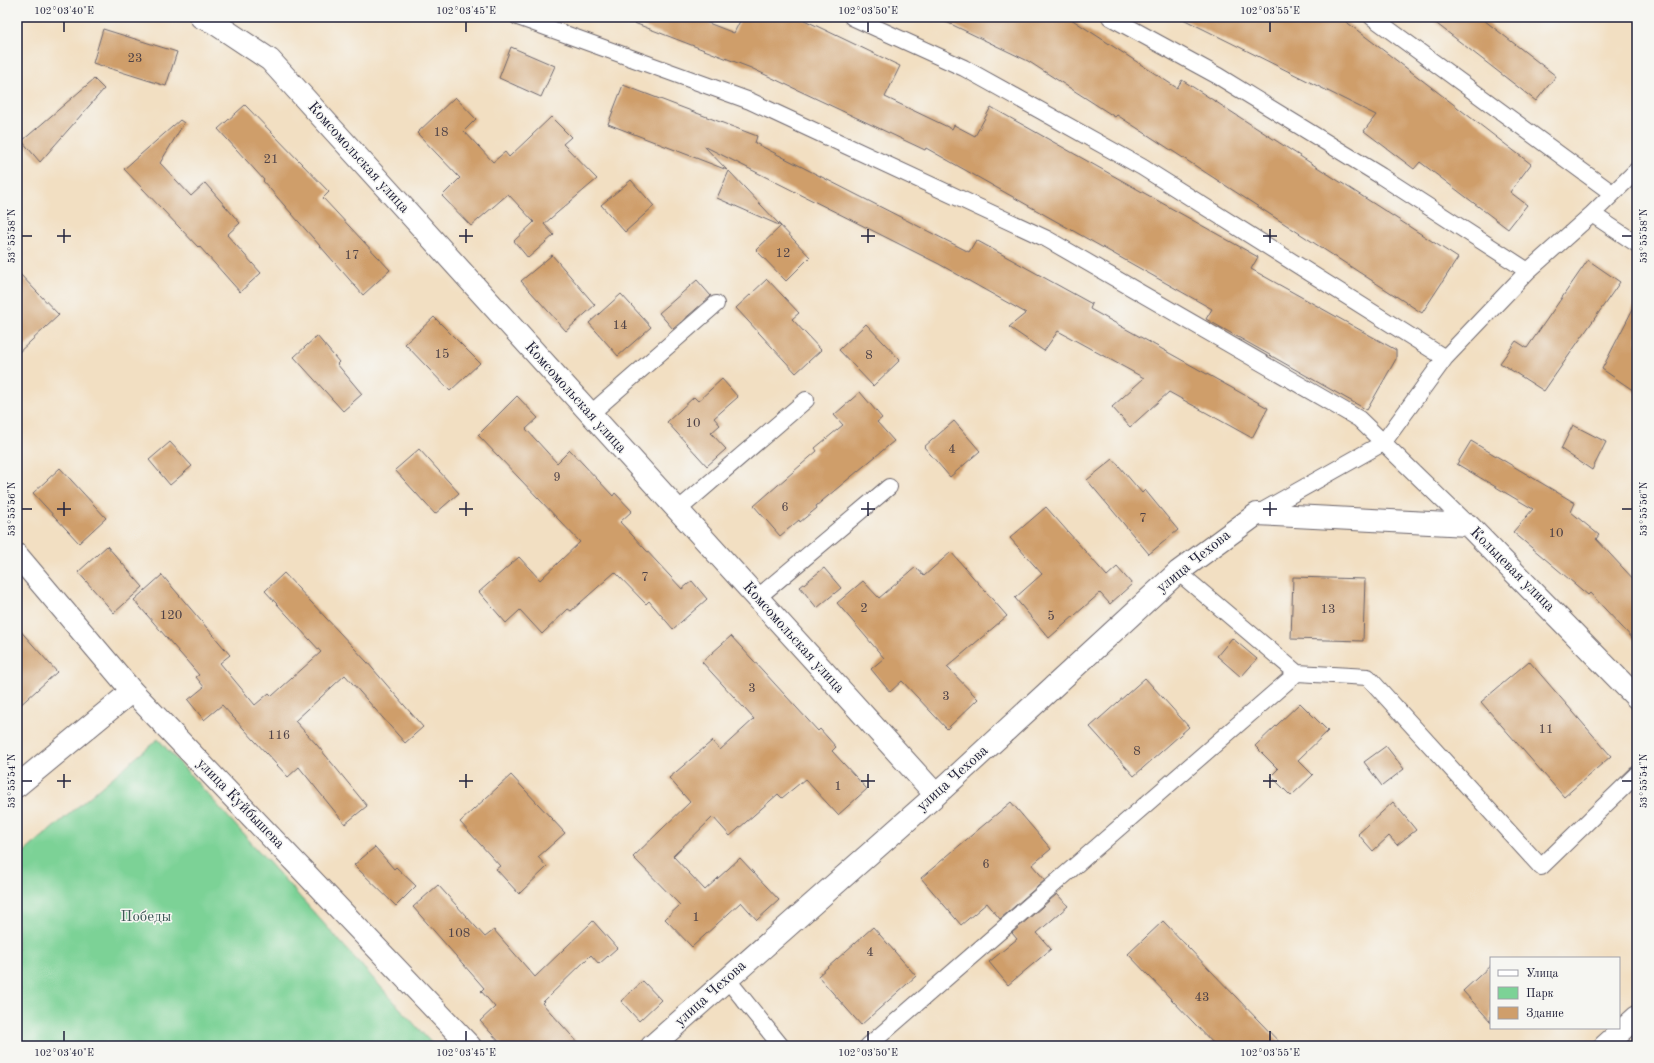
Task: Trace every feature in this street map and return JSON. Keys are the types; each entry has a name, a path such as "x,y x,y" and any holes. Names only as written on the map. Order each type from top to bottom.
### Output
{"street":[{"name":"Комсомольская улица","path":"201,17 213,22 270,60 590,415 936,795"},
{"name":"Кольцевая улица","path":"1257,514 1468,525 1637,698"},
{"name":"улица Чехова","path":"652,1046 936,795 1178,572 1257,514"},
{"name":"улица Куйбышева","path":"17,556 132,691 470,1046"},
{"path":"17,786 132,691"},
{"path":"1605,1046 1637,1017"}],"lane":[{"path":"518,17 750,101 1047,239 1359,419 1468,525"},
{"path":"852,17 964,68 1142,168 1445,358"},
{"path":"1110,17 1218,76 1381,176 1528,271"},
{"path":"1372,17 1612,194"},
{"path":"1257,514 1383,443 1445,358 1528,271 1592,214 1637,170"},
{"path":"1592,214 1637,244"},
{"path":"590,415 716,304"},
{"path":"678,510 806,400"},
{"path":"757,598 890,487"},
{"path":"1178,572 1297,673 1368,677 1541,867 1637,774"},
{"path":"868,1046 1297,673"},
{"path":"728,979 781,1046"}],"green space":[{"name":"Победы","path":"158,739 434,1046 17,1046 17,858"}],"building":[{"path":"625,17 693,17 734,33 742,17 798,17 900,66 885,97 952,129 954,125 975,136 991,107 1258,257 1251,269 1396,350 1396,359 1367,410 1206,319 1212,309 926,148 925,150 751,68 624,19"},
{"path":"936,17 1068,17 1177,88 1182,80 1458,258 1422,313 1117,115 1115,117 1028,61"},
{"path":"1179,17 1340,17 1531,164 1510,192 1527,205 1508,229 1420,162 1414,169 1364,131 1376,115"},
{"path":"1428,17 1480,17 1556,76 1536,101"},
{"path":"103,29 177,52 166,86 93,63"},
{"path":"511,47 555,66 541,97 499,78"},
{"path":"94,79 104,89 40,162 22,141"},
{"path":"623,85 757,136 755,143 969,252 976,240 1092,304 1090,309 1268,408 1252,438 1169,392 1130,427 1112,407 1144,378 1058,331 1044,351 1009,327 1026,313 939,264 704,146 727,170 608,124"},
{"path":"455,97 476,119 464,131 493,162 505,152 509,157 551,117 571,137 563,144 597,179 544,224 554,235 528,258 514,241 534,222 508,194 471,226 442,196 460,178 417,133"},
{"path":"245,105 329,192 323,198 390,270 363,295 218,129"},
{"path":"180,120 184,123 160,163 191,196 205,183 240,223 227,235 261,273 240,292 199,246 198,247 124,169"},
{"path":"729,171 781,226 717,198"},
{"path":"631,180 654,206 625,232 601,205"},
{"path":"781,226 810,257 786,281 756,250"},
{"path":"552,255 595,305 566,331 521,281"},
{"path":"1588,260 1620,282 1544,391 1500,363 1516,341 1527,348"},
{"path":"17,271 59,315 17,354"},
{"path":"767,279 799,313 792,319 821,350 796,373 736,308"},
{"path":"697,280 711,296 673,329 659,313"},
{"path":"621,294 651,327 618,356 589,323"},
{"path":"1637,301 1637,393 1602,369"},
{"path":"434,317 480,363 450,391 405,344"},
{"path":"866,324 900,360 873,386 839,350"},
{"path":"317,336 339,362 337,364 362,394 343,411 294,357"},
{"path":"722,379 738,397 714,418 720,425 711,433 726,449 707,466 667,422 694,397 698,401"},
{"path":"860,392 882,418 877,422 894,441 816,506 817,508 800,522 799,520 780,536 754,506 817,451 815,448 843,425 834,415"},
{"path":"517,396 538,418 526,429 557,463 570,450 613,496 615,493 632,511 620,522 682,589 692,581 707,599 673,629 649,601 646,604 615,572 571,611 568,609 542,634 520,610 506,623 479,592 519,557 540,580 580,542 478,435"},
{"path":"954,421 980,451 950,477 924,447"},
{"path":"1573,425 1606,442 1592,470 1561,449"},
{"path":"1471,441 1575,503 1571,512 1599,535 1596,539 1637,583 1637,643 1590,593 1588,595 1513,532 1533,509 1457,464"},
{"path":"170,442 192,466 170,485 149,460"},
{"path":"419,449 459,493 435,514 395,470"},
{"path":"1113,459 1142,493 1145,490 1178,530 1149,554 1087,480"},
{"path":"60,468 106,518 79,543 33,493"},
{"path":"1046,507 1107,576 1117,567 1132,584 1110,604 1100,593 1049,638 1015,598 1042,574 1010,538"},
{"path":"107,546 143,587 114,613 78,572"},
{"path":"951,552 1007,616 947,667 978,699 947,729 902,681 890,692 871,669 884,658 837,603 863,581 879,598 916,567 924,576"},
{"path":"824,568 841,588 817,608 800,587"},
{"path":"284,573 367,662 423,727 405,743 345,675 295,721 317,745 367,806 345,824 299,767 288,777 222,705 204,720 188,700 204,687 196,677 199,675 134,600 162,575 230,655 220,663 255,705 269,693 272,696 321,652 265,591"},
{"path":"1293,577 1365,579 1363,641 1291,639"},
{"path":"17,627 57,672 17,708"},
{"path":"731,636 818,731 820,729 836,747 832,751 867,789 838,815 805,779 782,798 778,794 730,836 713,817 673,856 705,890 740,858 779,900 757,920 741,902 692,947 665,919 680,905 633,857 690,802 669,778 712,741 720,750 754,719 702,662"},
{"path":"1232,638 1257,659 1241,677 1217,656"},
{"path":"1529,661 1611,756 1564,797 1481,702"},
{"path":"1145,678 1189,727 1134,776 1090,727"},
{"path":"1300,703 1328,731 1298,760 1313,775 1291,796 1271,776 1278,769 1255,746"},
{"path":"1386,746 1404,769 1382,786 1364,762"},
{"path":"511,775 565,833 538,857 547,867 519,894 496,869 500,866 460,822"},
{"path":"1011,802 1051,849 1032,865 1045,880 1000,919 987,903 961,925 921,878"},
{"path":"1393,802 1416,830 1397,845 1389,836 1373,851 1358,834"},
{"path":"375,847 394,869 396,867 416,886 396,906 354,865"},
{"path":"438,885 485,937 494,930 535,977 593,921 617,948 599,964 591,955 542,1003 581,1046 503,1046 480,1021 495,1007 481,991 484,988 413,907"},
{"path":"1057,894 1068,906 1037,933 1051,949 1008,985 989,962 1017,939 1012,933"},
{"path":"1163,921 1283,1046 1216,1046 1128,954"},
{"path":"873,927 916,976 861,1025 818,976"},
{"path":"1490,966 1490,1021 1463,991"},
{"path":"643,981 661,1000 639,1021 621,1001"}]}
